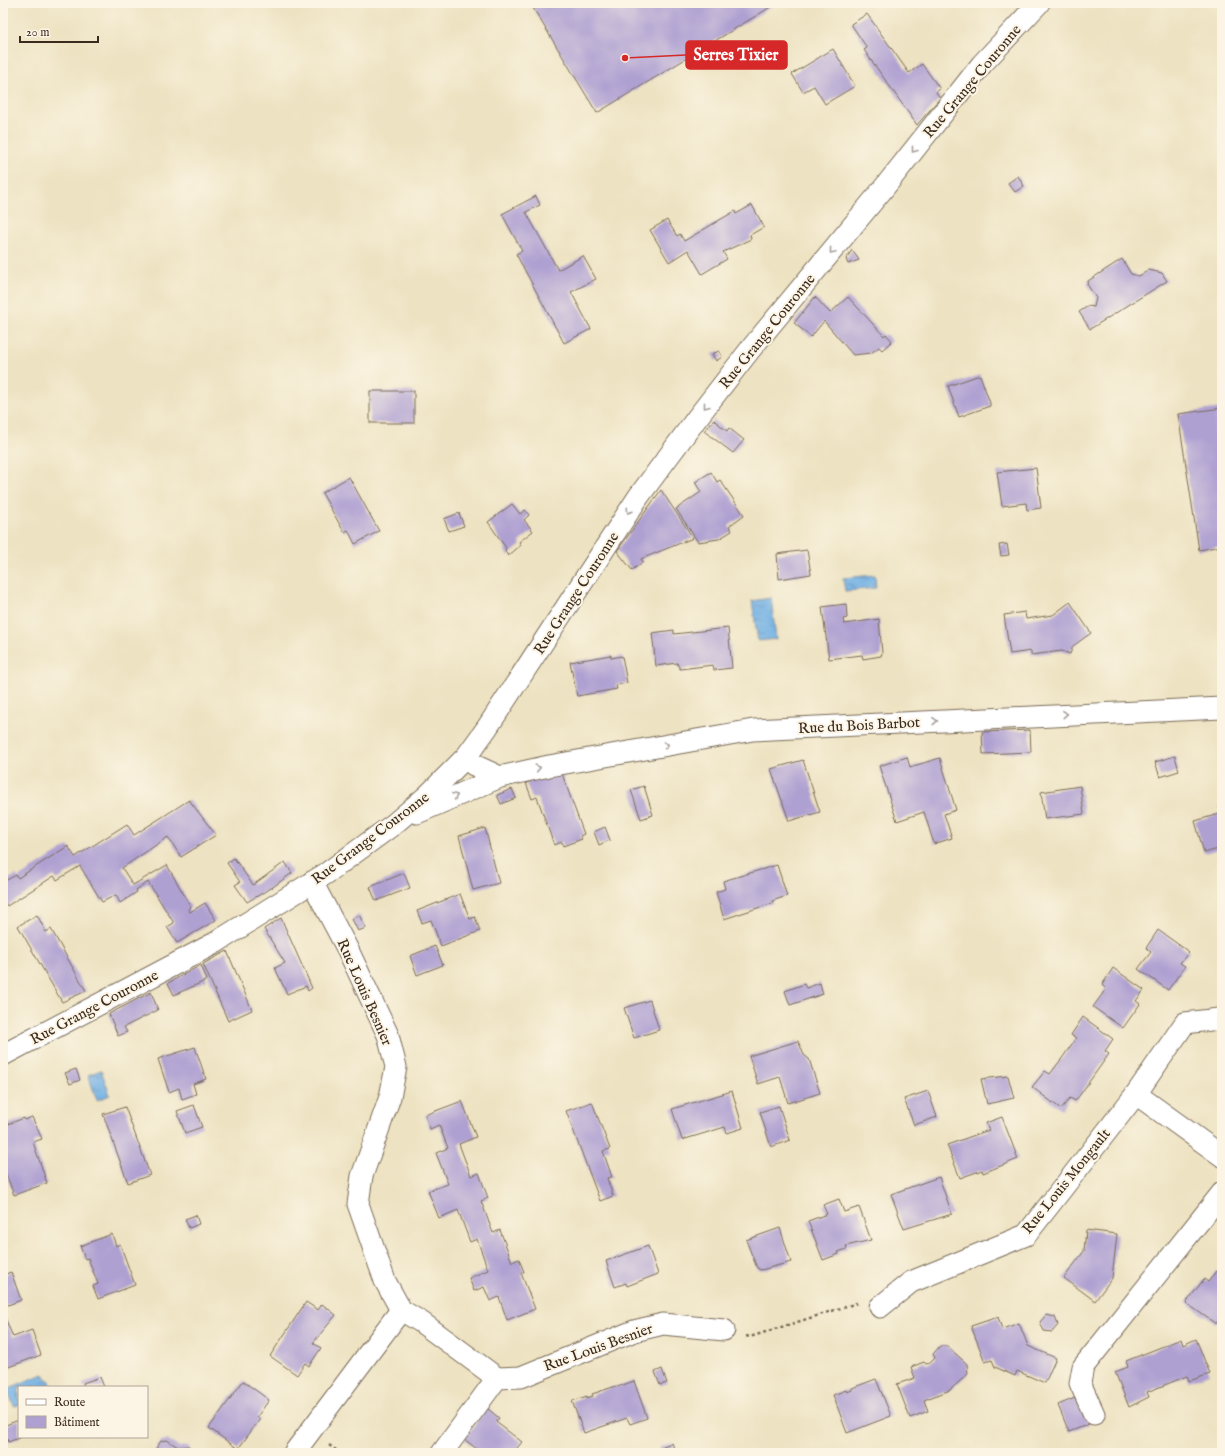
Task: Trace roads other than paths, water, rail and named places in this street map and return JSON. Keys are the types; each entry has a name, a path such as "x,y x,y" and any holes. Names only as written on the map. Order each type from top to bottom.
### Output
{"street":[{"name":"Rue Grange Couronne","path":"3,1055 215,942 312,882 394,824 428,795 466,757 488,728 639,496 697,418 749,352 883,189 982,64 1039,3"},
{"name":"Rue du Bois Barbot","path":"394,824 500,777 549,766 753,730 1222,708"},
{"path":"466,757 474,765 500,777"},
{"name":"Rue Louis Besnier","path":"312,882 348,950 388,1035 396,1067 390,1096 362,1176 358,1204 385,1281 401,1310"},
{"name":"Rue Louis Mongault","path":"880,1307 911,1282 1026,1235 1136,1094 1186,1023 1219,1019 1222,1021"},
{"path":"1136,1094 1222,1156"},
{"path":"1094,1414 1080,1383 1083,1367 1222,1193"},
{"path":"294,1453 401,1310 421,1322 497,1378 442,1453"},
{"name":"Rue Louis Besnier","path":"497,1378 521,1377 634,1331 663,1324 724,1330"}],"water":[{"path":"875,575 876,588 845,591 843,578"},
{"path":"771,598 776,639 758,641 752,601"},
{"path":"101,1070 110,1095 97,1100 88,1075"},
{"path":"43,1374 46,1379 50,1380 51,1386 18,1386 18,1405 14,1406 7,1389"}],"place":[{"name":"Serres Tixier","path":"625,58"}]}
